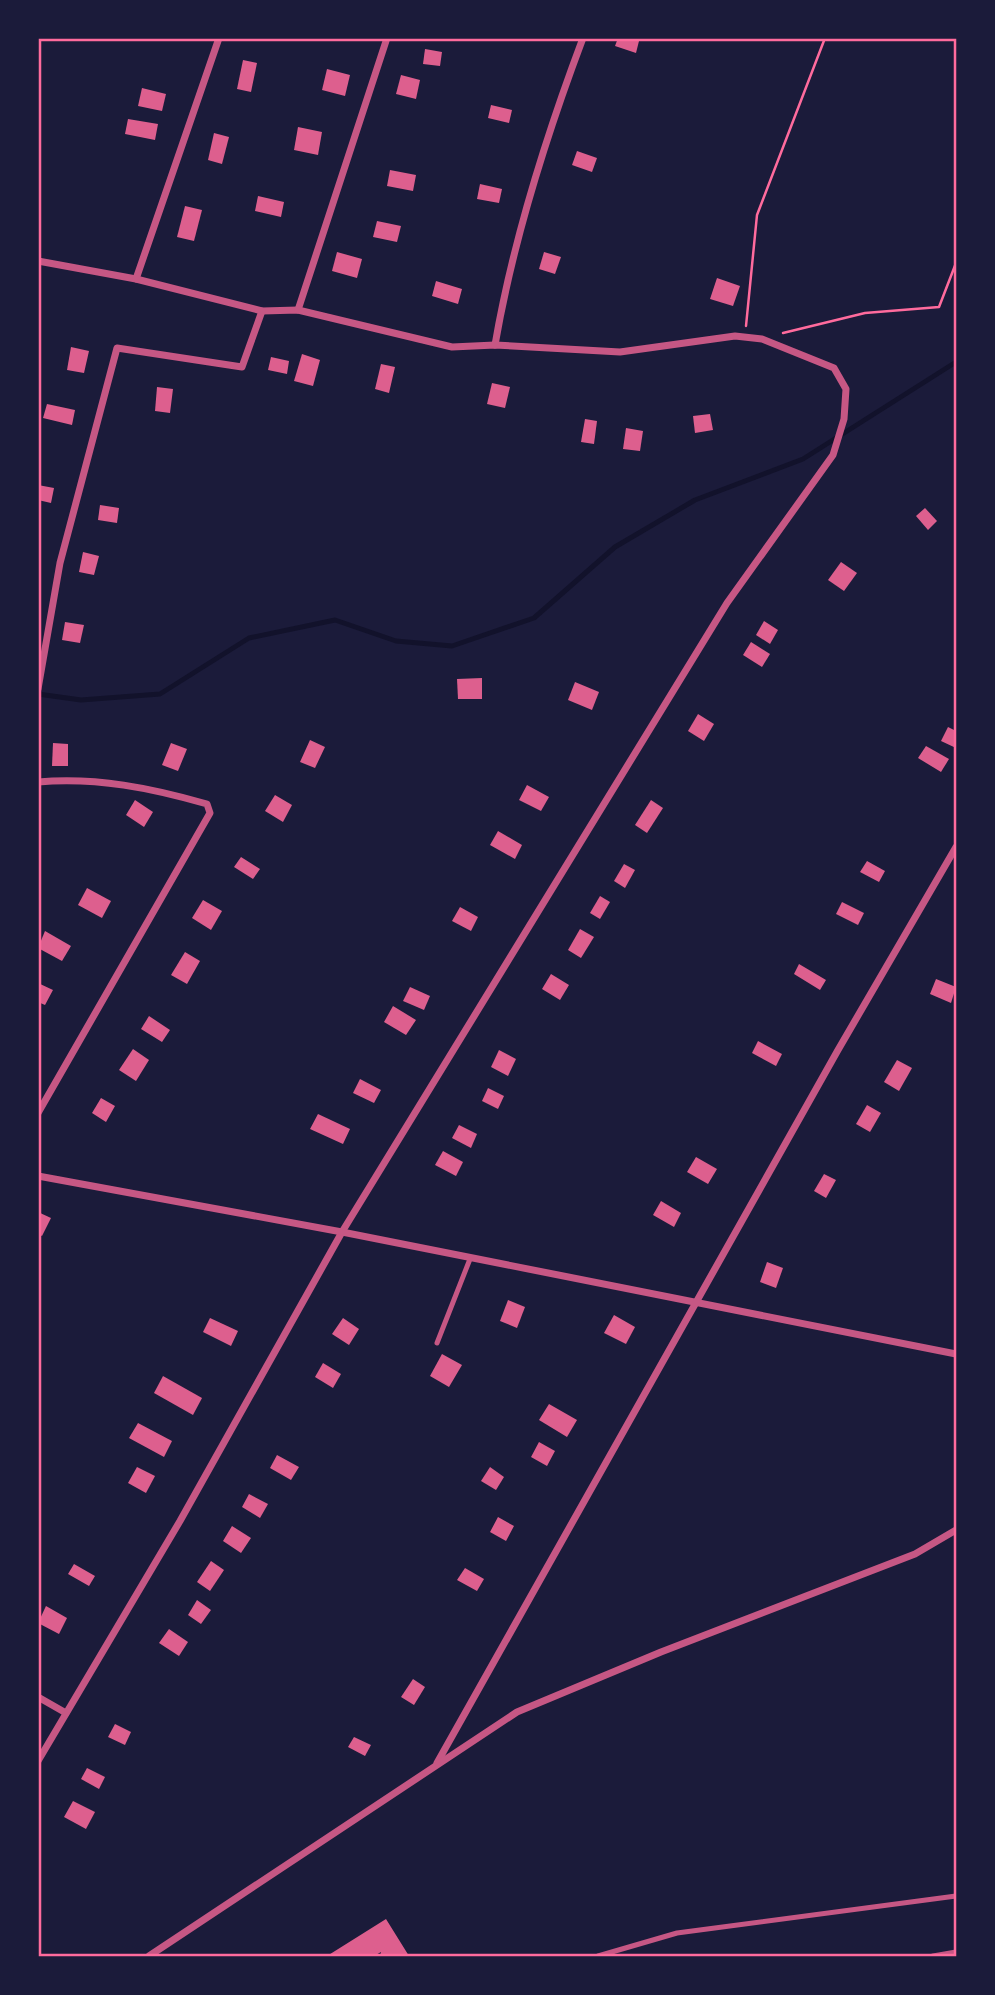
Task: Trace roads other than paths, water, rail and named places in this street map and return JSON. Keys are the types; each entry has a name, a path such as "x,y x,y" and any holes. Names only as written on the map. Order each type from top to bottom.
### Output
{"street":[{"path":"136,279 219,38"},
{"path":"298,310 387,38"},
{"path":"495,345 505,285 547,134 583,38"},
{"path":"38,261 136,279 262,311 298,310 452,347 495,345 621,352 745,337 762,339 834,368 846,389 844,419 833,455 727,603 342,1232 180,1521 38,1761"},
{"path":"38,689 60,563 117,348 242,367 262,311"},
{"path":"38,782 109,782 160,791 207,804 210,813 38,1113"},
{"path":"437,1763 694,1304 957,847"},
{"path":"38,1176 342,1232 694,1304 957,1354"},
{"path":"149,1956 361,1819 437,1763 517,1712 660,1652 915,1554 957,1530"},
{"path":"38,1697 66,1713"}],"lane":[{"path":"437,1343 470,1259"},
{"path":"598,1956 677,1933 957,1896"},
{"path":"933,1956 957,1952"}],"waterway":[{"path":"38,694 81,700 160,694 249,638 335,620 396,641 452,646 534,618 615,547 695,500 803,459 956,362"}]}
